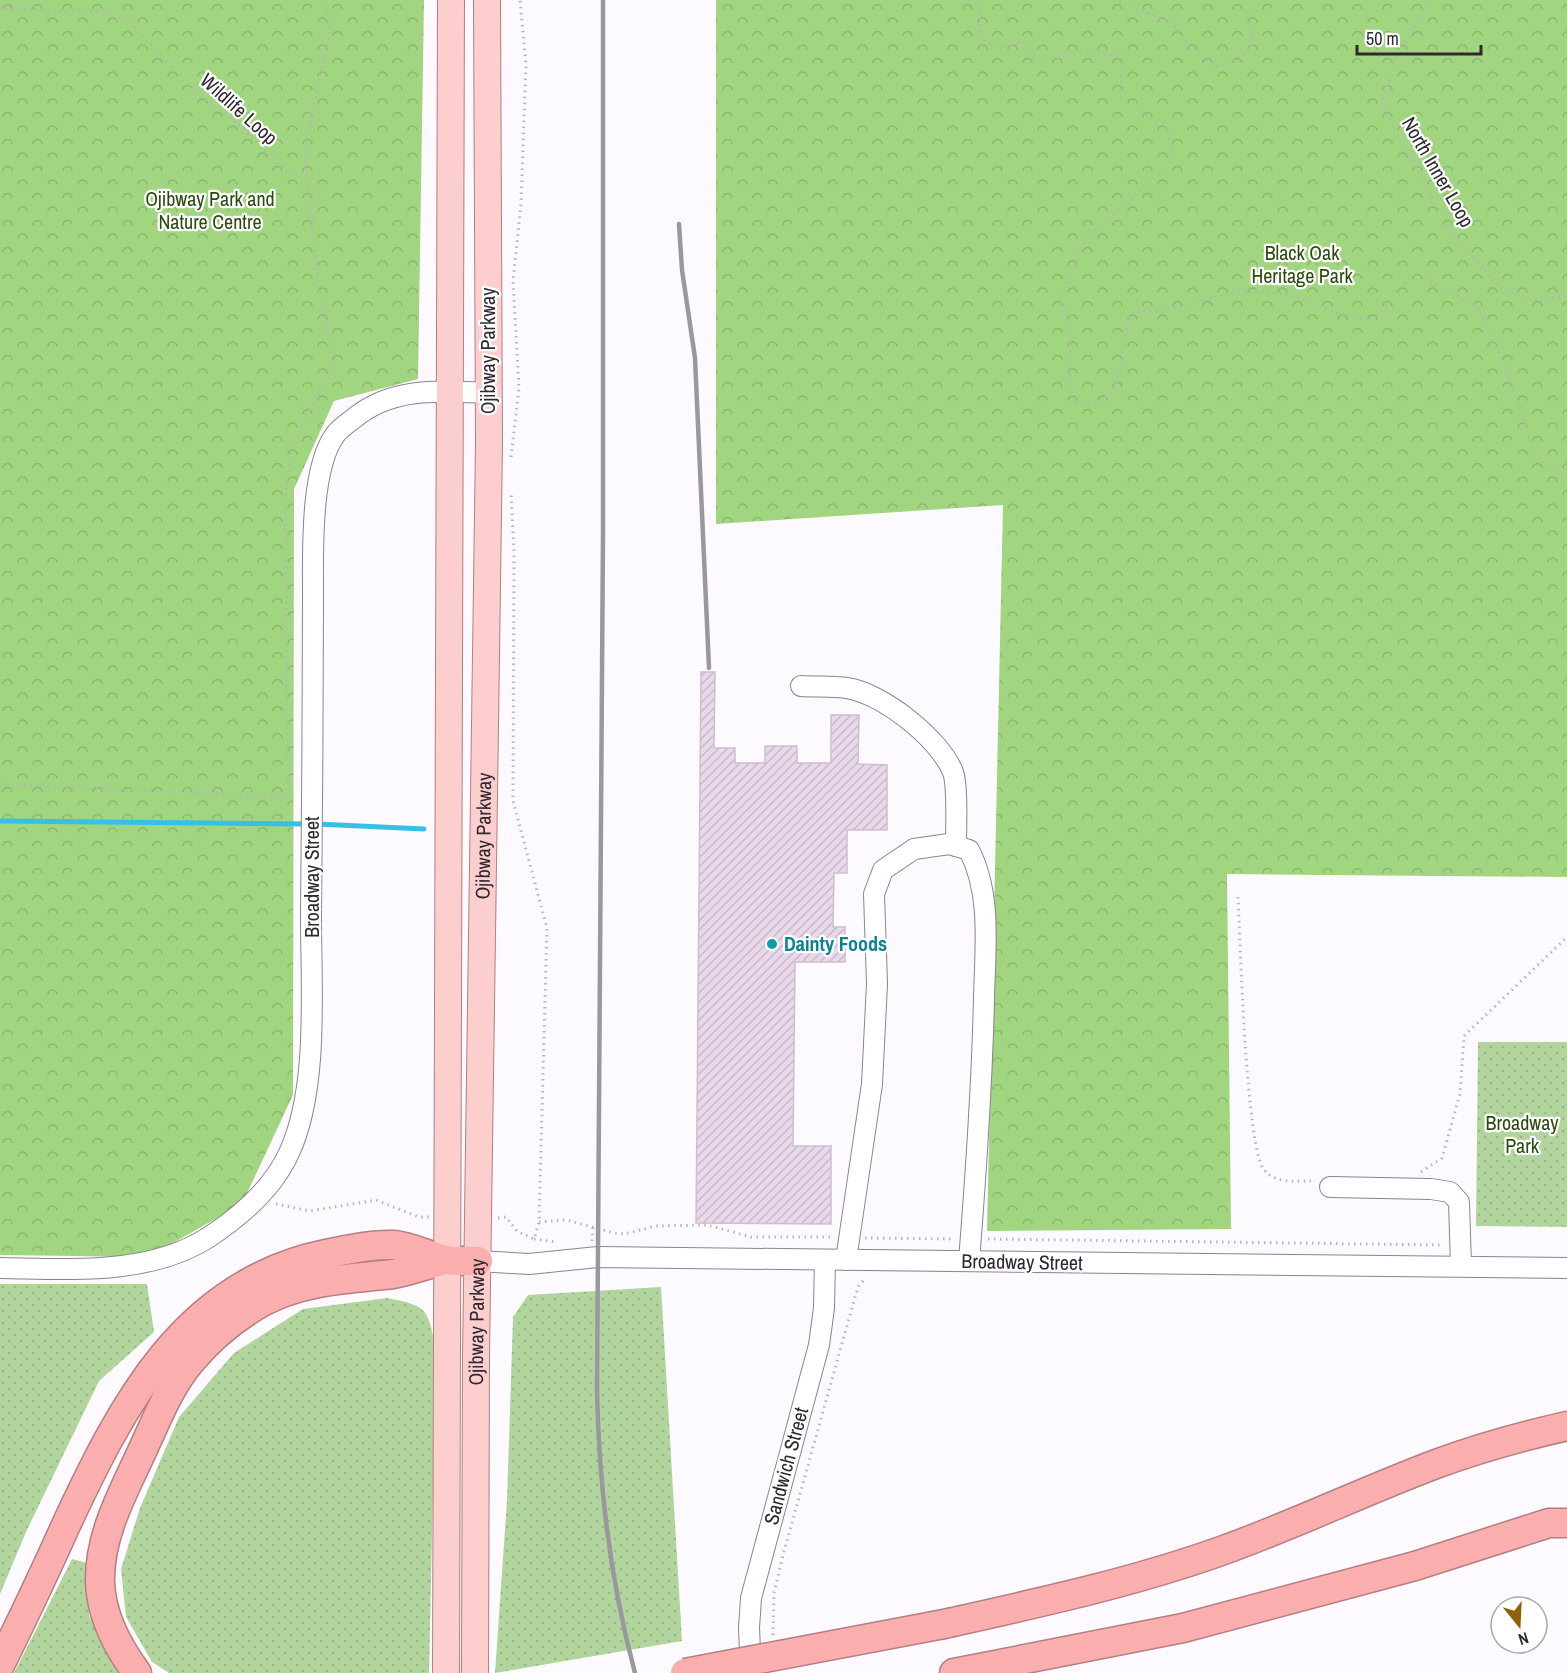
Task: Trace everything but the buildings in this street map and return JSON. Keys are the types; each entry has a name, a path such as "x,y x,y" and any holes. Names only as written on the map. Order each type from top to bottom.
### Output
{"highway":[{"path":"0,1665 110,1434 153,1367 208,1310 240,1287 272,1270 306,1258 348,1249 395,1245 445,1260 478,1261"},
{"path":"136,1673 118,1647 106,1616 100,1583 102,1551 113,1513 166,1398 190,1362 225,1327 265,1301 306,1286 347,1278 395,1273 445,1260"},
{"path":"670,1673 698,1670 944,1624 1091,1590 1225,1550 1435,1464 1497,1444 1567,1426"},
{"path":"954,1673 1183,1628 1415,1566 1562,1522"}],"main road":[{"name":"Ojibway Parkway","path":"446,1673 445,1260 451,0"},
{"name":"Ojibway Parkway","path":"475,1673 488,393 487,0"}],"street":[{"name":"Broadway Street","path":"0,1268 82,1268 138,1264 166,1257 208,1237 262,1194 289,1154 300,1126 306,1097 311,1013 313,552 320,468 335,434 364,409 392,395 449,391 488,393"},
{"path":"801,686 849,688 909,719 938,748 953,774 956,846"},
{"path":"846,1260 872,1084 877,984 874,894 883,870 914,849 949,844 969,850 979,868 985,918 982,1102 969,1261"},
{"path":"1321,1184 1442,1190 1456,1196 1459,1202 1461,1266"},
{"name":"Broadway Street","path":"478,1261 529,1264 598,1257 1567,1268"},
{"name":"Sandwich Street","path":"751,1673 749,1628 751,1598 819,1345 824,1308 825,1260"}],"path":[{"name":"Wildlife Loop","path":"0,9 102,12 127,20 203,99 230,116 289,174 298,175 306,170 308,134 331,28 323,0"},
{"path":"969,0 980,8 980,38 997,49 1024,42 1034,56 1054,58 1086,53 1120,55 1123,65 1122,83 1129,99 1150,118 1169,129 1172,142 1170,164 1086,240 1060,296 1071,327 1070,381 1075,402 1088,404 1105,397 1116,386 1131,314 1140,311 1164,311 1220,294 1246,290 1294,296 1354,318 1372,318 1384,310 1398,286 1410,277 1426,279 1476,306 1504,363 1534,450 1544,464 1567,480"},
{"path":"1114,0 1171,22 1183,38 1212,65 1222,67 1252,48 1248,0"},
{"name":"North Inner Loop","path":"1430,0 1394,64 1381,102 1436,205 1464,247 1501,288 1531,300 1567,297"},
{"path":"0,784 285,797 288,793 285,500 291,450 315,398 335,374 319,289 306,170"},
{"path":"1238,897 1250,1109 1257,1153 1264,1170 1281,1181 1321,1184"},
{"path":"1412,1189 1416,1175 1442,1158 1460,1094 1464,1036 1567,937"},
{"path":"538,1222 567,1220 624,1234 656,1226 708,1225 751,1237 1460,1245"},
{"path":"774,1642 774,1593 783,1555 859,1285 874,1275"}],"green space":[{"name":"Ojibway Park and Nature Centre","path":"0,0 424,0 418,379 334,401 294,489 293,1095 242,1204 148,1257 0,1255"},
{"name":"Black Oak Heritage Park","path":"716,0 1567,0 1567,877 1227,874 1231,1229 987,1231 1003,505 716,524"},
{"name":"Broadway Park","path":"1478,1042 1567,1042 1567,1227 1476,1226"},
{"path":"0,1284 147,1284 154,1332 99,1381 26,1532 0,1594"},
{"path":"661,1287 682,1641 495,1673 507,1501 513,1317 528,1295"},
{"path":"387,1298 411,1304 424,1311 428,1317 436,1348 429,1673 169,1673 152,1662 126,1617 121,1569 140,1508 179,1417 234,1353 303,1309"},
{"path":"72,1559 88,1563 89,1616 121,1673 14,1673"}],"waterway":[{"path":"0,821 307,824"},
{"path":"317,824 424,829"}],"railway":[{"path":"603,0 603,533 597,1391 600,1463 607,1534 626,1638 635,1673"},
{"path":"679,224 682,270 695,358 709,668"}],"place":[{"name":"Dainty Foods","path":"772,944"}]}
